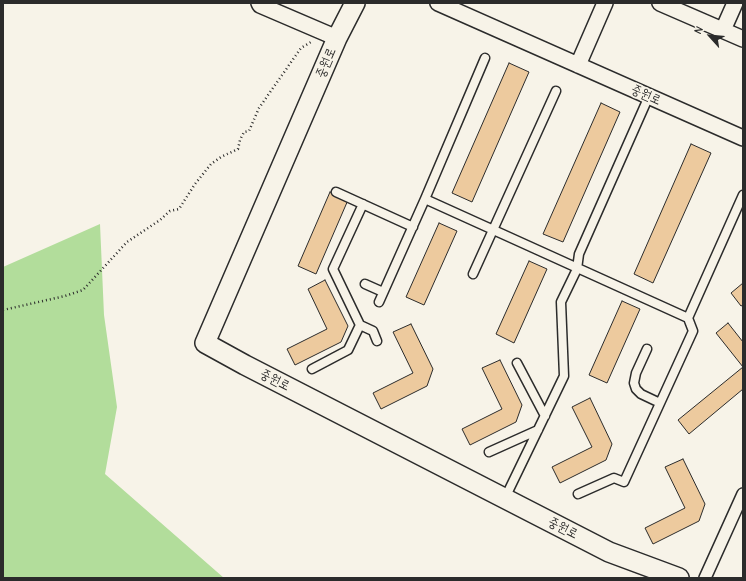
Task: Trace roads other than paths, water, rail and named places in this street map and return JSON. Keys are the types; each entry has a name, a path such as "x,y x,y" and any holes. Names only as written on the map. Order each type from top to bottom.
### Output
{"street":[{"path":"259,3 260,5 328,34"},
{"name":"중원로","path":"355,3 328,34 205,343 609,552 679,578"},
{"name":"중원로","path":"438,3 743,138"},
{"path":"578,65 605,3"},
{"path":"660,3 743,39"},
{"path":"723,30 735,3"},
{"path":"705,578 743,494"}],"lane":[{"path":"379,302 413,227 485,58"},
{"path":"473,274 556,91"},
{"path":"505,498 564,376 561,302 577,268 579,254 649,96"},
{"path":"336,192 413,227"},
{"path":"688,318 743,195"},
{"path":"425,199 688,318 693,331 624,482 614,478 578,494"},
{"path":"363,204 333,269 360,325 373,331 377,341"},
{"path":"365,284 383,292"},
{"path":"312,369 348,350 360,325"},
{"path":"647,349 636,373 634,383 636,389 641,394 660,403"},
{"path":"517,363 545,416"},
{"path":"489,452 538,430"}]}
